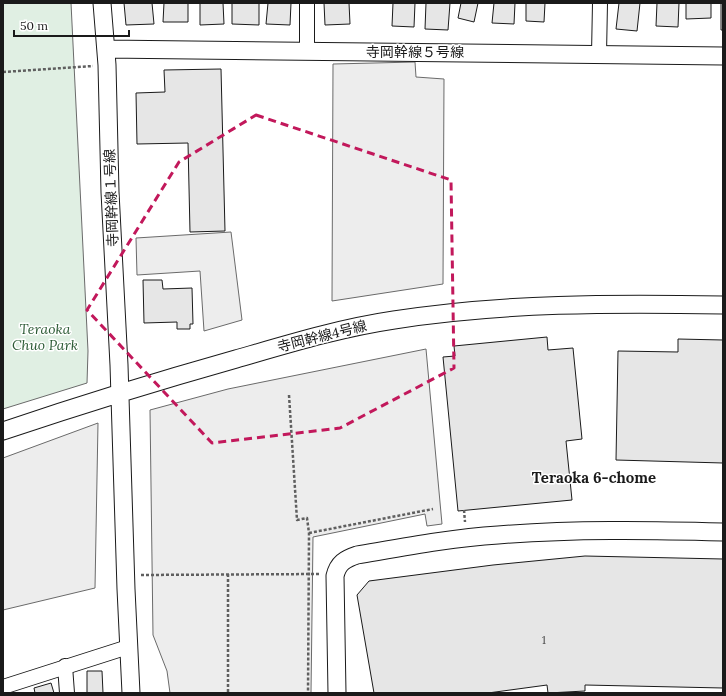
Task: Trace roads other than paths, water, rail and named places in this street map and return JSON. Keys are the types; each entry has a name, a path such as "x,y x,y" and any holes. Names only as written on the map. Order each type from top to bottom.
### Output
{"street":[{"name":"寺岡幹線１号線","path":"102,3 107,57 110,192 120,393 128,647 131,693"},
{"path":"307,3 307,52"},
{"path":"599,54 600,3"},
{"name":"寺岡幹線５号線","path":"107,57 307,52 723,56"},
{"name":"寺岡幹線4号線","path":"3,431 120,393 319,335 393,320 469,310 632,303 723,305"},
{"path":"337,693 334,576 338,567 346,559 357,555 441,541 498,535 588,531 723,532"},
{"path":"3,687 128,647"},
{"path":"65,666 67,693"}],"district":[{"name":"Teraoka 6-chome","path":"594,478"}],"park label":[{"name":"Teraoka Chuo Park","path":"45,338"}]}
